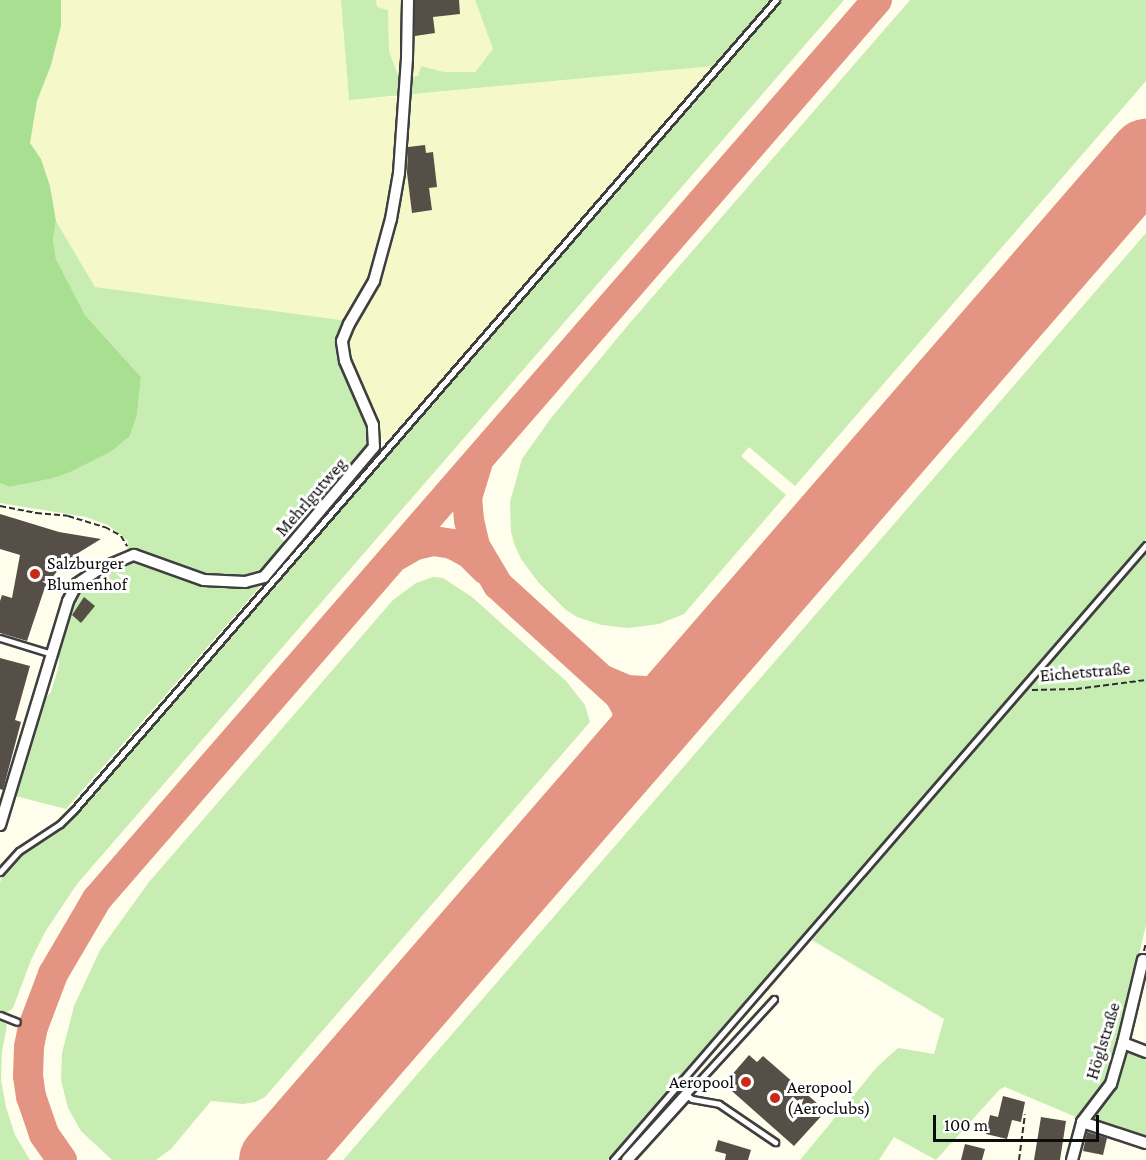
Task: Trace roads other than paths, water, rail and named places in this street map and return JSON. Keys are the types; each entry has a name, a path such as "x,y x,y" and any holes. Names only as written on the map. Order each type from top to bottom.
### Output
{"street":[{"name":"Mehrlgutweg","path":"268,579 376,443 373,425 345,361 342,341 349,324 374,281 391,219 399,173 407,58 408,0"},
{"path":"0,825 68,601 77,584 98,570 134,555 204,580 245,582 268,579"},
{"name":"Höglstraße","path":"1072,1160 1082,1122 1111,1084 1144,960"},
{"path":"1123,1043 1146,1052"},
{"path":"627,1160 686,1095"},
{"path":"1082,1122 1146,1143"}],"lane":[{"path":"0,872 19,850 60,824 74,810 268,579 776,0"},
{"path":"613,1160 1024,689 1146,545"},
{"path":"0,638 52,654"},
{"path":"774,999 686,1095 692,1099 719,1104 775,1142"},
{"path":"0,1015 17,1022"}],"place":[{"name":"Salzburger Blumenhof","path":"35,574"},
{"name":"Aeropool","path":"746,1082"},
{"name":"Aeropool (Aeroclubs)","path":"775,1098"}]}
